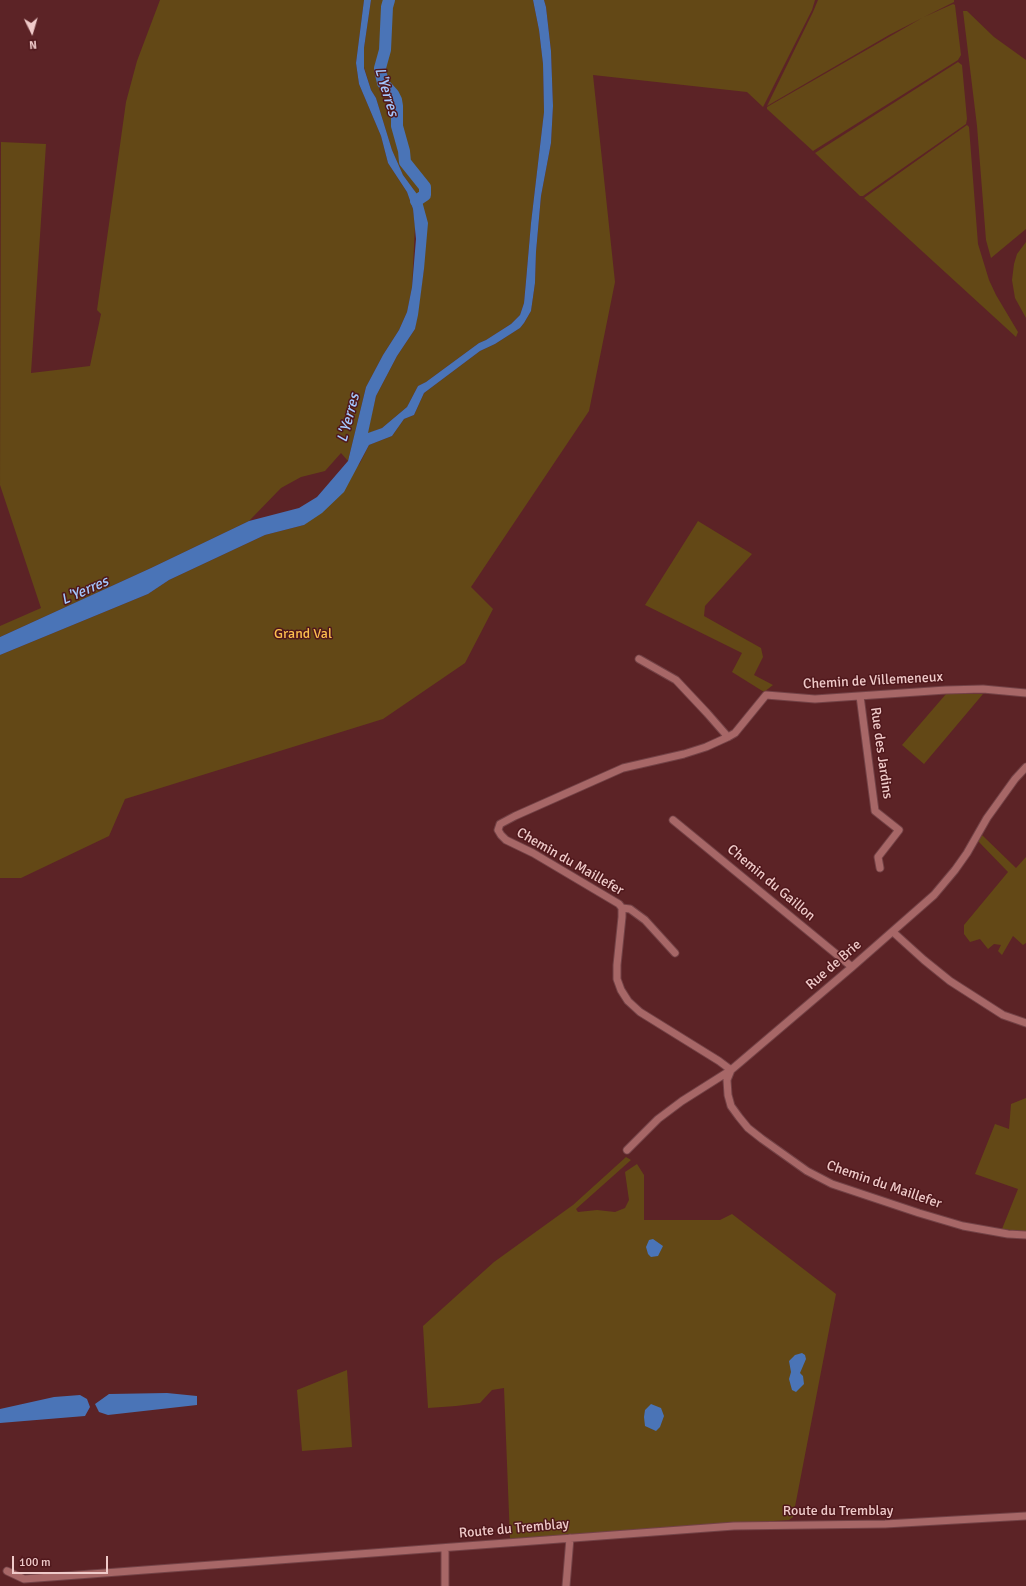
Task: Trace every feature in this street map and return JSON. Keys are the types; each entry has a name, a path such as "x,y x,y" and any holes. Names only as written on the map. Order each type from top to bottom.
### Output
{"street":[{"path":"639,659 676,680 728,737"},
{"name":"Chemin de Villemeneux","path":"498,830 500,824 506,820 623,768 684,754 706,747 728,737 735,733 762,698 766,695 815,699 946,690 983,689 1026,693"},
{"name":"Rue des Jardins","path":"860,696 875,811 899,830 878,857 880,868"},
{"name":"Rue de Brie","path":"627,1150 658,1119 682,1101 731,1070 893,932 934,895 967,854 987,818 1026,767"},
{"name":"Chemin du Gaillon","path":"673,820 852,967"},
{"name":"Chemin du Maillefer","path":"498,830 500,835 506,840 533,853 614,899 622,908 617,965 617,979 621,990 628,1001 640,1012 731,1070 727,1080 731,1106 748,1128 762,1139 807,1171 832,1184 963,1226 1008,1234 1026,1235"},
{"path":"622,908 630,909 645,920 675,952"},
{"path":"893,932 950,981 1003,1015 1026,1023"},
{"name":"Route du Tremblay","path":"7,1571 24,1580 734,1526 885,1524 1026,1516"},
{"path":"566,1586 570,1538"},
{"path":"445,1548 445,1586"}],"green space":[{"path":"160,0 364,0 356,63 359,84 381,136 388,163 407,192 413,209 415,226 412,287 407,312 399,330 383,355 366,387 348,461 341,453 325,471 301,477 281,488 249,521 151,568 0,637 0,626 41,608 0,485 1,142 46,144 31,373 90,366 101,314 97,310 126,102 137,61"},
{"path":"371,0 533,0 539,30 543,64 544,112 531,223 524,303 520,315 511,324 479,343 426,382 418,386 407,407 382,428 367,434 376,396 397,356 415,329 424,269 414,190 403,175 392,150 376,98 371,90 364,67 364,48"},
{"name":"Grand Val","path":"544,0 815,0 812,10 763,107 747,92 593,75 615,282 589,411 471,587 493,609 465,663 383,719 125,799 109,836 21,878 0,878 0,655 148,594 169,580 265,535 304,525 360,463 369,445 392,436 404,419 414,415 424,393 480,351 495,344 520,328 524,323 531,311 535,283 541,196 551,143 553,106 551,51"},
{"path":"818,0 954,0 954,2 924,17 953,4 955,5 961,55 958,60 813,151 767,109 767,107 922,18 889,35 767,106"},
{"path":"963,11 967,11 994,37 1026,60 1026,229 991,258 986,240 977,126"},
{"path":"958,62 962,65 967,119 966,124 863,196 860,196 815,153"},
{"path":"967,125 969,127 978,244 989,280 1018,332 1016,337 864,198"},
{"path":"1026,242 1026,318 1015,298 1012,280 1017,254"},
{"path":"698,521 752,554 705,606 704,616 761,648 763,657 754,675 773,685 764,692 732,672 742,653 645,605"},
{"path":"946,694 983,694 924,764 902,745"},
{"path":"982,835 1016,868 1026,857 1026,943 1023,945 1013,936 1002,955 998,951 1001,945 994,944 988,949 980,939 970,942 964,934 964,925 1008,872 978,841"},
{"path":"1026,1098 1026,1232 1002,1229 1018,1189 975,1174 995,1124 1009,1129 1011,1104"},
{"path":"626,1157 631,1160 576,1209 578,1212 597,1210 615,1212 625,1208 629,1200 625,1172 637,1164 644,1175 644,1220 720,1220 732,1214 836,1294 793,1517 789,1520 510,1539 504,1388 492,1390 480,1403 428,1408 423,1326 494,1262 573,1205"},
{"path":"347,1370 352,1447 302,1451 297,1390"}],"water":[{"path":"364,0 371,0 364,48 364,68 371,90 376,98 392,150 403,175 422,201 428,223 424,269 415,329 397,356 376,396 368,433 382,428 407,407 418,386 426,382 479,343 511,324 520,315 524,303 531,223 544,112 543,64 539,30 533,0 544,0 551,51 553,106 551,143 541,196 535,283 531,311 520,328 495,344 480,351 424,393 414,415 404,419 392,436 369,445 344,492 322,513 304,525 265,535 169,580 148,594 0,655 0,637 151,568 249,521 299,508 317,497 348,461 366,387 383,355 399,330 407,312 412,287 416,239 413,209 407,192 388,163 381,136 359,84 356,63"},
{"path":"653,1239 663,1246 658,1256 651,1257 648,1254 646,1247 649,1240"},
{"path":"802,1353 805,1355 806,1359 800,1373 803,1376 804,1384 796,1392 792,1390 789,1379 791,1372 789,1361 795,1355"},
{"path":"167,1393 197,1396 197,1405 108,1415 99,1412 95,1404 109,1394"},
{"path":"80,1395 87,1399 90,1407 85,1416 0,1423 0,1409 54,1397"},
{"path":"651,1404 661,1408 664,1416 660,1427 656,1431 645,1426 645,1410"}],"waterway":[{"name":"L'Yerres","path":"389,0 387,7 385,50 380,68 383,83 393,94 396,100 397,126 404,151 405,162 425,187 425,195 416,201"}]}
